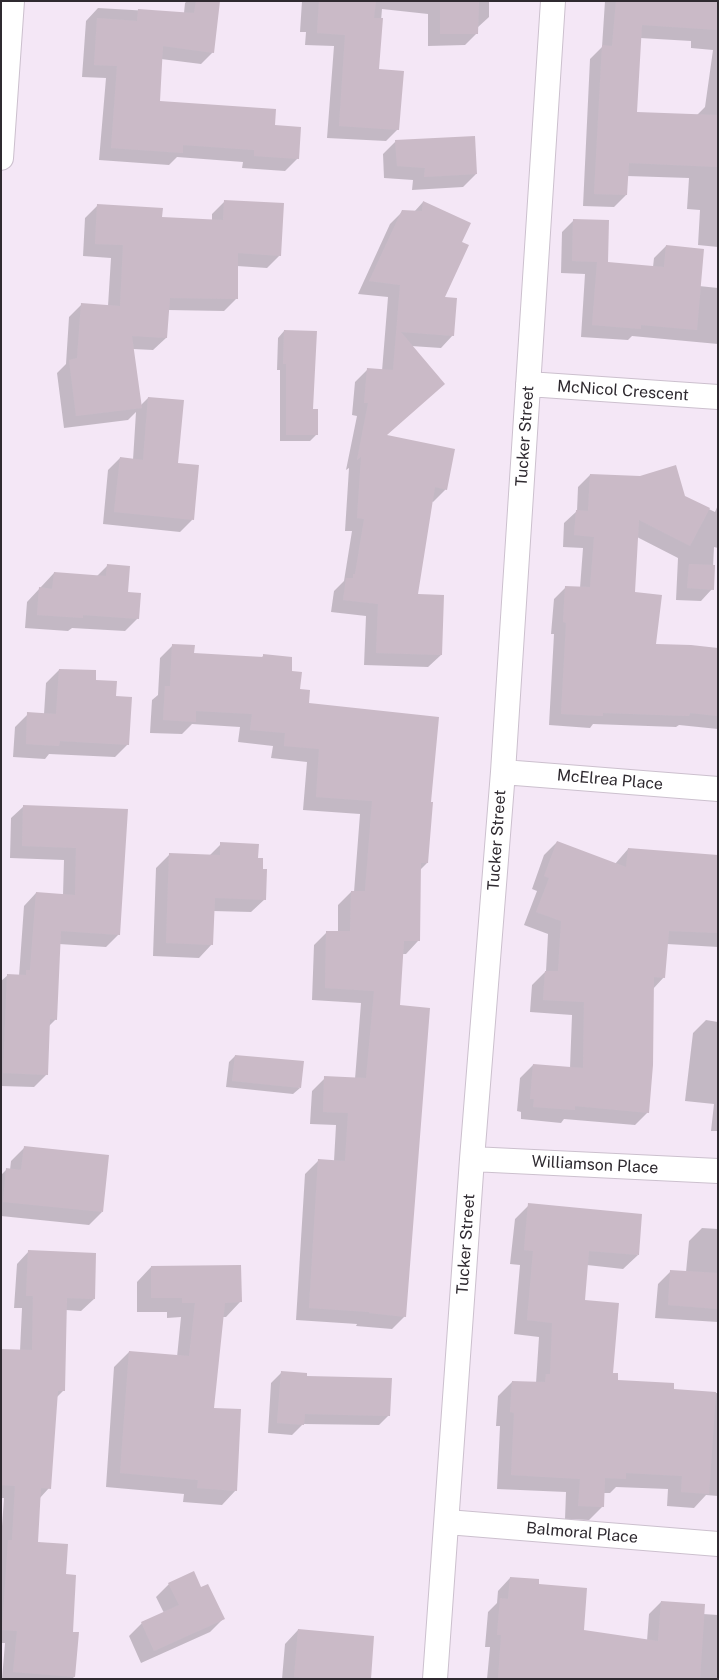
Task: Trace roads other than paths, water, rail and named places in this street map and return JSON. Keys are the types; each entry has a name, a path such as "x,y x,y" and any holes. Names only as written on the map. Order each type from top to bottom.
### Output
{"street":[{"path":"1,158 12,1"},
{"name":"Tucker Street","path":"435,1679 472,1159 503,772 553,1"},
{"name":"McNicol Crescent","path":"528,384 718,396"},
{"name":"McElrea Place","path":"503,772 718,789"},
{"name":"Williamson Place","path":"472,1159 718,1171"},
{"name":"Balmoral Place","path":"447,1522 718,1544"}]}
